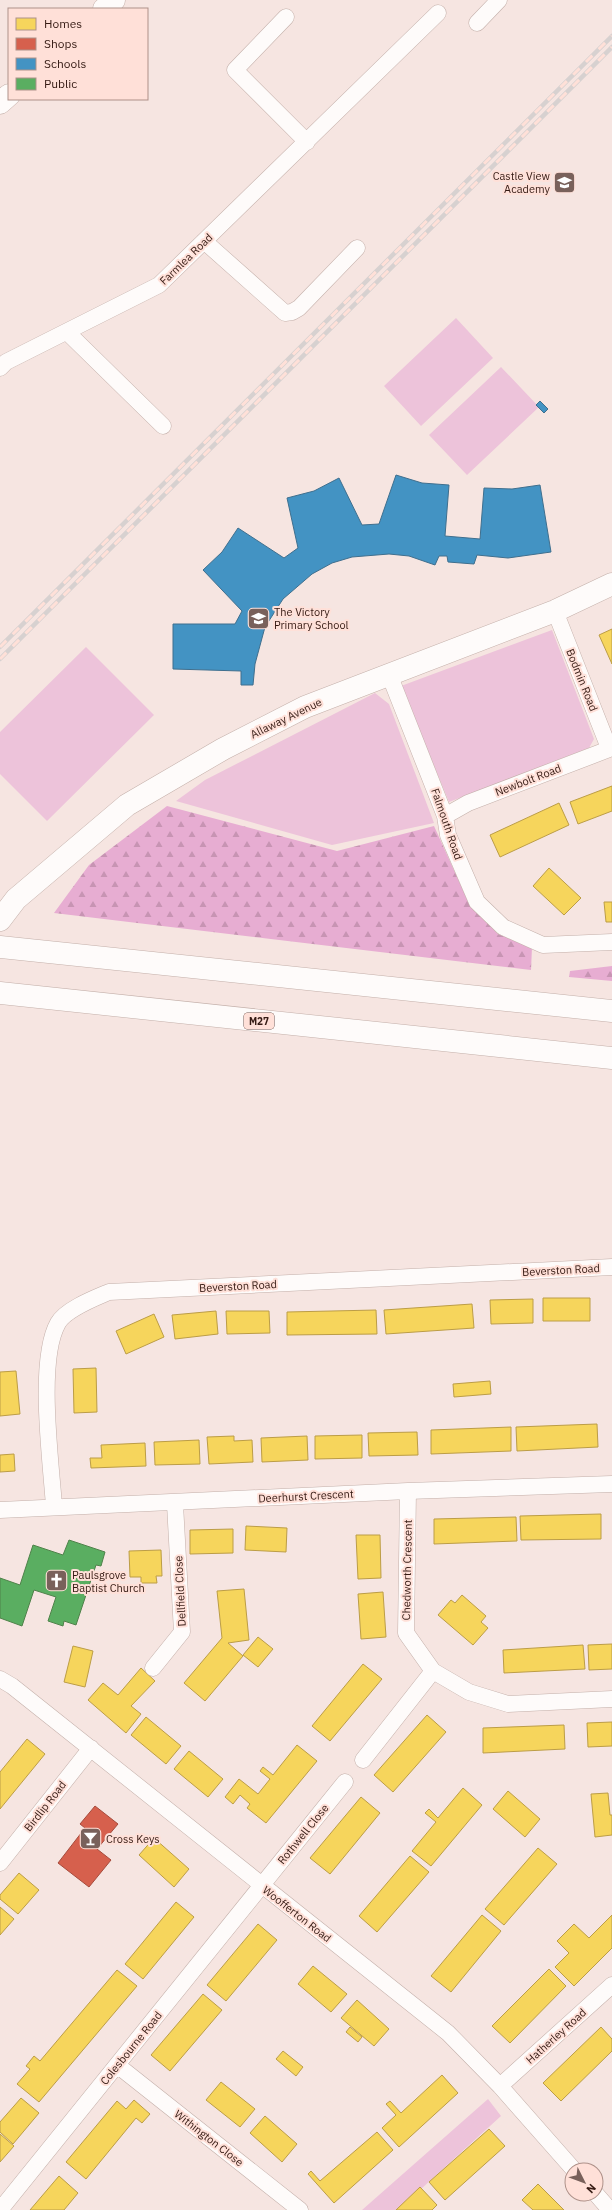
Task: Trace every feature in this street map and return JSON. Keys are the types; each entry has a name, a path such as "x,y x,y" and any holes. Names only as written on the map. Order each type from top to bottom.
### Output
{"main road":[{"path":"105,8 114,0"},
{"path":"0,103 8,96"},
{"name":"Allaway Avenue","path":"0,920 16,900 127,805 282,718 362,684 555,611 612,584"},
{"path":"0,947 612,1011"},
{"name":"M27","path":"2,994 612,1058"}],"street":[{"path":"477,23 499,0"},
{"name":"Farmlea Road","path":"0,368 6,362 159,285 438,13"},
{"path":"286,17 235,70 307,142"},
{"path":"204,241 280,310 289,313 303,304 358,248"},
{"path":"68,332 162,426"},
{"name":"Bodmin Road","path":"555,611 610,748"},
{"name":"Falmouth Road","path":"389,674 445,816 448,835 477,902 503,927 543,945 612,942"},
{"name":"Newbolt Road","path":"445,816 468,803 610,748"},
{"name":"Beverston Road","path":"54,1506 47,1388 48,1354 58,1322 82,1303 109,1292 612,1267"},
{"name":"Deerhurst Crescent","path":"0,1510 54,1506 175,1504 408,1491 612,1484"},
{"name":"Chedworth Crescent","path":"408,1491 406,1633 433,1671 469,1692 508,1704 612,1699"},
{"name":"Dellfield Close","path":"153,1668 182,1632 175,1504"},
{"path":"363,1760 433,1671"},
{"name":"Woofferton Road","path":"0,1678 91,1748 448,2033 500,2086 567,2162"},
{"name":"Birdlip Road","path":"0,1863 91,1748"},
{"name":"Rothwell Close","path":"262,1886 345,1782"},
{"name":"Colesbourne Road","path":"0,2210 262,1886"},
{"name":"Hatherley Road","path":"500,2086 612,1985"},
{"name":"Withington Close","path":"118,2065 300,2210"},
{"path":"603,2202 610,2210"}],"shaded area":[{"path":"456,318 493,358 421,426 384,386"},
{"path":"501,367 539,407 467,475 429,435"},
{"path":"552,630 594,739 589,748 449,802 401,686"},
{"path":"86,647 154,715 47,821 0,774 0,732"},
{"path":"375,693 389,704 434,823 332,845 176,801 205,780"},
{"path":"488,2099 501,2116 398,2210 362,2210"}],"green space":[{"path":"167,806 337,851 434,826 467,899 498,934 532,947 531,970 54,913 89,865"},
{"path":"612,966 612,981 569,977 570,971"}],"building: Homes":[{"path":"612,629 612,664 599,635"},
{"path":"612,786 612,811 578,824 570,802"},
{"path":"559,803 569,825 500,857 490,835"},
{"path":"549,868 581,898 564,915 533,886"},
{"path":"604,902 612,902 612,922 606,922"},
{"path":"543,1298 590,1298 590,1321 543,1321"},
{"path":"533,1299 533,1323 491,1324 490,1300"},
{"path":"472,1304 474,1328 386,1334 384,1310"},
{"path":"376,1310 377,1334 287,1335 287,1312"},
{"path":"216,1311 218,1334 175,1339 172,1315"},
{"path":"226,1311 269,1311 270,1333 227,1334"},
{"path":"154,1314 164,1337 126,1354 116,1331"},
{"path":"96,1368 97,1412 74,1413 73,1369"},
{"path":"16,1371 20,1414 0,1416 0,1372"},
{"path":"490,1381 491,1394 454,1397 453,1384"},
{"path":"597,1424 598,1447 517,1451 516,1427"},
{"path":"511,1427 511,1451 431,1454 431,1430"},
{"path":"417,1432 418,1455 369,1456 368,1433"},
{"path":"362,1435 362,1458 315,1459 315,1436"},
{"path":"234,1436 234,1441 252,1440 253,1462 209,1464 207,1437"},
{"path":"307,1436 308,1460 262,1462 261,1438"},
{"path":"199,1440 200,1464 155,1465 154,1442"},
{"path":"145,1443 146,1466 91,1468 90,1458 102,1458 101,1445"},
{"path":"14,1454 15,1471 0,1472 0,1455"},
{"path":"601,1514 601,1539 521,1540 520,1516"},
{"path":"516,1517 517,1541 434,1544 434,1519"},
{"path":"246,1526 287,1528 286,1552 245,1550"},
{"path":"233,1529 233,1553 190,1554 190,1530"},
{"path":"356,1535 380,1535 381,1578 358,1579"},
{"path":"161,1550 162,1576 156,1576 157,1583 141,1583 141,1577 130,1577 129,1551"},
{"path":"244,1589 249,1640 228,1643 243,1656 205,1701 184,1683 222,1638 217,1591"},
{"path":"383,1592 386,1637 361,1639 358,1594"},
{"path":"462,1595 486,1616 481,1622 488,1628 473,1645 438,1615 451,1600 455,1603"},
{"path":"258,1637 273,1649 258,1667 243,1655"},
{"path":"612,1644 612,1669 589,1670 588,1645"},
{"path":"583,1645 585,1669 504,1673 503,1650"},
{"path":"73,1646 93,1651 85,1687 64,1682"},
{"path":"363,1664 382,1679 330,1741 312,1726"},
{"path":"141,1668 155,1681 131,1706 141,1714 126,1733 88,1700 103,1683 118,1695"},
{"path":"427,1715 446,1732 393,1792 374,1775"},
{"path":"146,1717 181,1746 166,1764 131,1735"},
{"path":"612,1722 612,1746 588,1747 587,1723"},
{"path":"564,1725 565,1749 483,1753 483,1728"},
{"path":"27,1739 45,1754 0,1809 0,1772"},
{"path":"297,1745 317,1761 266,1823 247,1808 250,1804 240,1795 233,1804 225,1797 239,1779 258,1794 270,1779 260,1771 263,1767 273,1775"},
{"path":"189,1751 223,1779 208,1797 174,1769"},
{"path":"463,1788 482,1805 431,1866 412,1851 436,1822 425,1813 429,1809 438,1818"},
{"path":"508,1791 540,1819 525,1837 493,1809"},
{"path":"608,1793 610,1815 612,1815 612,1835 595,1837 591,1794"},
{"path":"361,1797 380,1813 330,1874 310,1858"},
{"path":"154,1838 189,1869 174,1887 139,1855"},
{"path":"538,1848 557,1864 504,1925 485,1909"},
{"path":"410,1856 429,1872 377,1932 359,1916"},
{"path":"19,1873 39,1890 18,1914 0,1899 0,1895"},
{"path":"176,1902 194,1917 143,1979 125,1964"},
{"path":"0,1907 14,1919 0,1935"},
{"path":"482,1915 501,1931 451,1992 431,1976"},
{"path":"612,1915 612,1948 574,1986 555,1967 569,1953 557,1941 574,1924 589,1938"},
{"path":"258,1924 277,1940 226,2001 207,1985"},
{"path":"313,1966 347,1994 331,2012 298,1984"},
{"path":"549,1969 566,1986 510,2043 492,2026"},
{"path":"117,1970 137,1986 39,2102 17,2084 30,2069 26,2066 34,2056 40,2061"},
{"path":"203,1994 222,2010 170,2071 151,2055"},
{"path":"357,2000 389,2029 374,2046 341,2018"},
{"path":"350,2027 362,2037 358,2042 346,2032"},
{"path":"601,2027 612,2039 612,2051 561,2101 543,2083"},
{"path":"283,2051 303,2067 296,2076 276,2059"},
{"path":"442,2075 458,2093 399,2147 382,2128 396,2115 386,2104 390,2101 401,2113"},
{"path":"221,2082 255,2109 240,2127 206,2100"},
{"path":"21,2098 39,2113 13,2144 0,2132 0,2122"},
{"path":"134,2100 150,2114 142,2123 136,2118 86,2179 66,2162 117,2101 126,2109"},
{"path":"265,2116 297,2144 282,2162 250,2133"},
{"path":"489,2129 505,2146 445,2200 429,2182"},
{"path":"377,2132 393,2150 334,2203 308,2174 311,2171 320,2181"},
{"path":"0,2134 14,2146 0,2162"},
{"path":"59,2176 78,2193 64,2210 30,2210"},
{"path":"538,2184 564,2210 533,2210 522,2200"},
{"path":"420,2187 437,2205 432,2210 396,2210"}],"building: Shops":[{"name":"Cross Keys","path":"95,1806 118,1824 97,1849 111,1860 89,1887 58,1863 85,1828 80,1824"}],"building: Schools":[{"path":"540,401 548,409 544,413 536,405"},
{"path":"396,475 422,483 449,485 445,536 480,539 484,488 512,489 540,485 551,552 508,558 477,555 474,564 448,562 447,556 439,556 435,565 409,556 389,554 352,557 332,563 312,574 283,599 265,627 255,664 253,685 241,685 241,671 173,669 173,624 235,624 242,611 203,570 222,552 238,528 284,558 298,548 287,498 314,491 339,478 362,525 379,524"}],"building: Public":[{"name":"Paulsgrove Baptist Church","path":"69,1540 105,1552 101,1566 96,1565 76,1625 64,1621 63,1626 48,1621 56,1597 34,1590 22,1626 0,1618 0,1578 20,1585 33,1545 63,1555"}],"railway":[{"path":"0,647 612,36"},
{"path":"0,659 612,47"}],"place":[{"name":"Castle View Academy","path":"565,182"},
{"name":"The Victory Primary School","path":"259,618"},
{"name":"Paulsgrove Baptist Church","path":"56,1581"},
{"name":"Cross Keys","path":"91,1839"}]}
